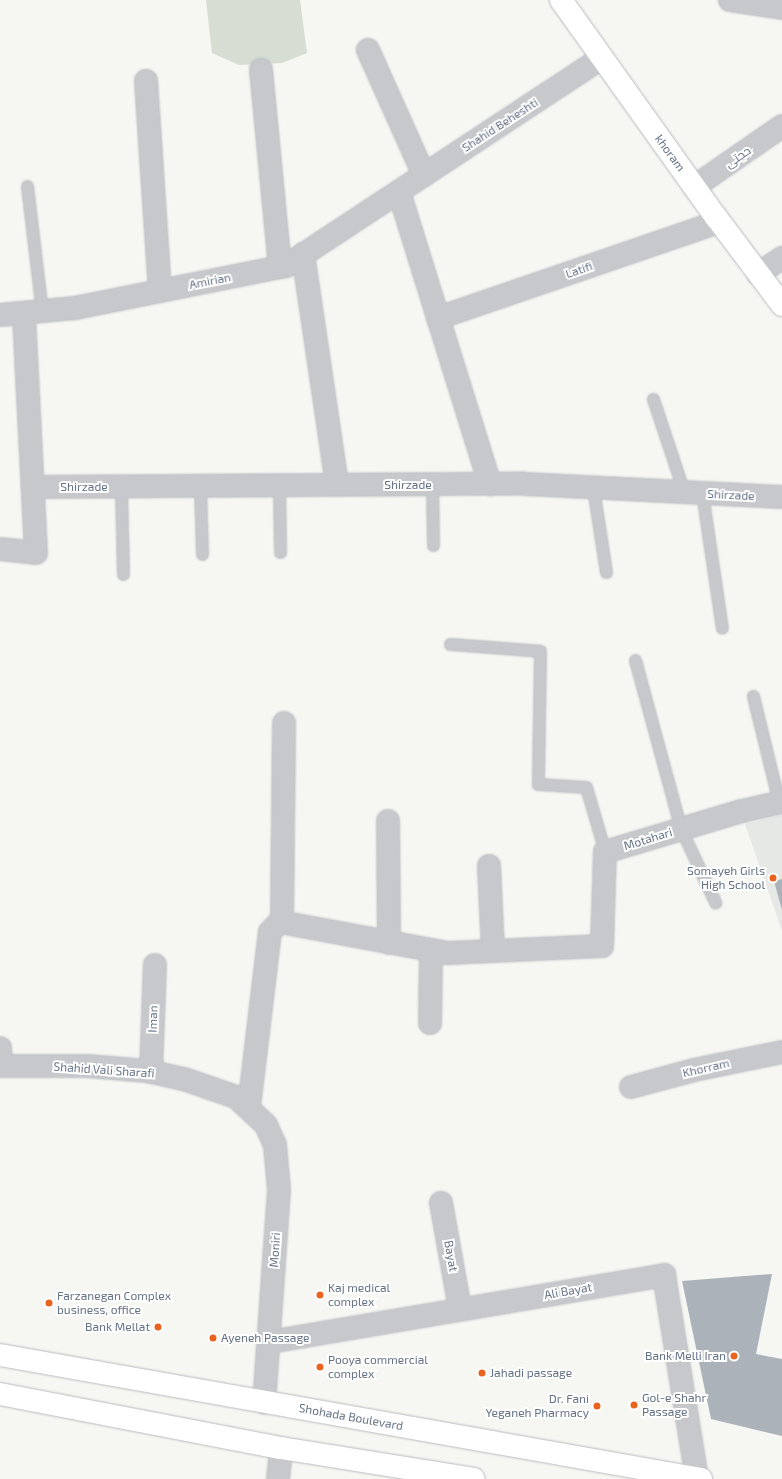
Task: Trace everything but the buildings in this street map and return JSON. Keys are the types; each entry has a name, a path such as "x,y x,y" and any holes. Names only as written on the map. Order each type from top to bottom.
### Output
{"main road":[{"name":"khoram","path":"560,0 719,222 782,305"},
{"name":"Shohada Boulevard","path":"0,1355 699,1479"},
{"path":"0,1394 281,1448 474,1479"}],"street":[{"path":"730,0 782,8"},
{"path":"368,50 424,175"},
{"name":"Shahid Beheshti","path":"399,192 602,58"},
{"path":"261,70 280,267"},
{"path":"146,81 160,291"},
{"name":"حجتی","path":"694,187 782,126"},
{"path":"399,192 490,484"},
{"name":"Amirian","path":"0,315 74,308 286,266 399,192"},
{"name":"Latifi","path":"438,318 719,222"},
{"path":"303,254 337,485"},
{"path":"758,274 782,258"},
{"path":"0,549 36,553 33,487 33,312"},
{"name":"Shirzade","path":"33,487 524,484 782,497"},
{"path":"248,1108 270,932 282,919 284,723"},
{"name":"Motahari","path":"604,852 742,811 780,802"},
{"path":"388,821 389,943"},
{"path":"280,922 448,954 602,946 604,852"},
{"path":"489,866 493,951"},
{"path":"430,1023 431,950"},
{"name":"Iman","path":"151,1072 155,965"},
{"name":"Khorram","path":"631,1087 694,1070 782,1052"},
{"name":"Shahid Vali Sharafi","path":"0,1060 151,1072 184,1079 236,1098 248,1108"},
{"name":"Moniri","path":"248,1108 266,1125 275,1145 279,1190 264,1402"},
{"name":"Bayat","path":"442,1203 460,1309"},
{"name":"Ali Bayat","path":"269,1342 664,1275 699,1479"},
{"path":"278,1479 281,1448"}],"lane":[{"path":"26,186 33,312"},
{"path":"653,400 693,492 722,628"},
{"path":"432,484 432,545"},
{"path":"279,485 280,552"},
{"path":"200,486 202,554"},
{"path":"121,487 123,574"},
{"path":"593,488 606,572"},
{"path":"450,644 540,651 538,784 586,787 604,852"},
{"path":"635,660 681,829 716,902"},
{"path":"753,696 780,802"}],"shaded area":[{"path":"206,0 300,0 307,53 282,63 239,65 212,53"},
{"name":"Somayeh Girls High School","path":"782,815 782,931 745,824"}],"place":[{"name":"Somayeh Girls High School","path":"773,878"},
{"name":"Kaj medical complex","path":"320,1295"},
{"name":"Farzanegan Complex business, office","path":"49,1303"},
{"name":"Bank Mellat","path":"158,1327"},
{"name":"Ayeneh Passage","path":"213,1338"},
{"name":"Bank Melli Iran","path":"734,1356"},
{"name":"Pooya commercial complex","path":"320,1367"},
{"name":"Jahadi passage","path":"482,1373"},
{"name":"Gol-e Shahr Passage","path":"634,1405"},
{"name":"Dr. Fani Yeganeh Pharmacy","path":"597,1406"}]}
